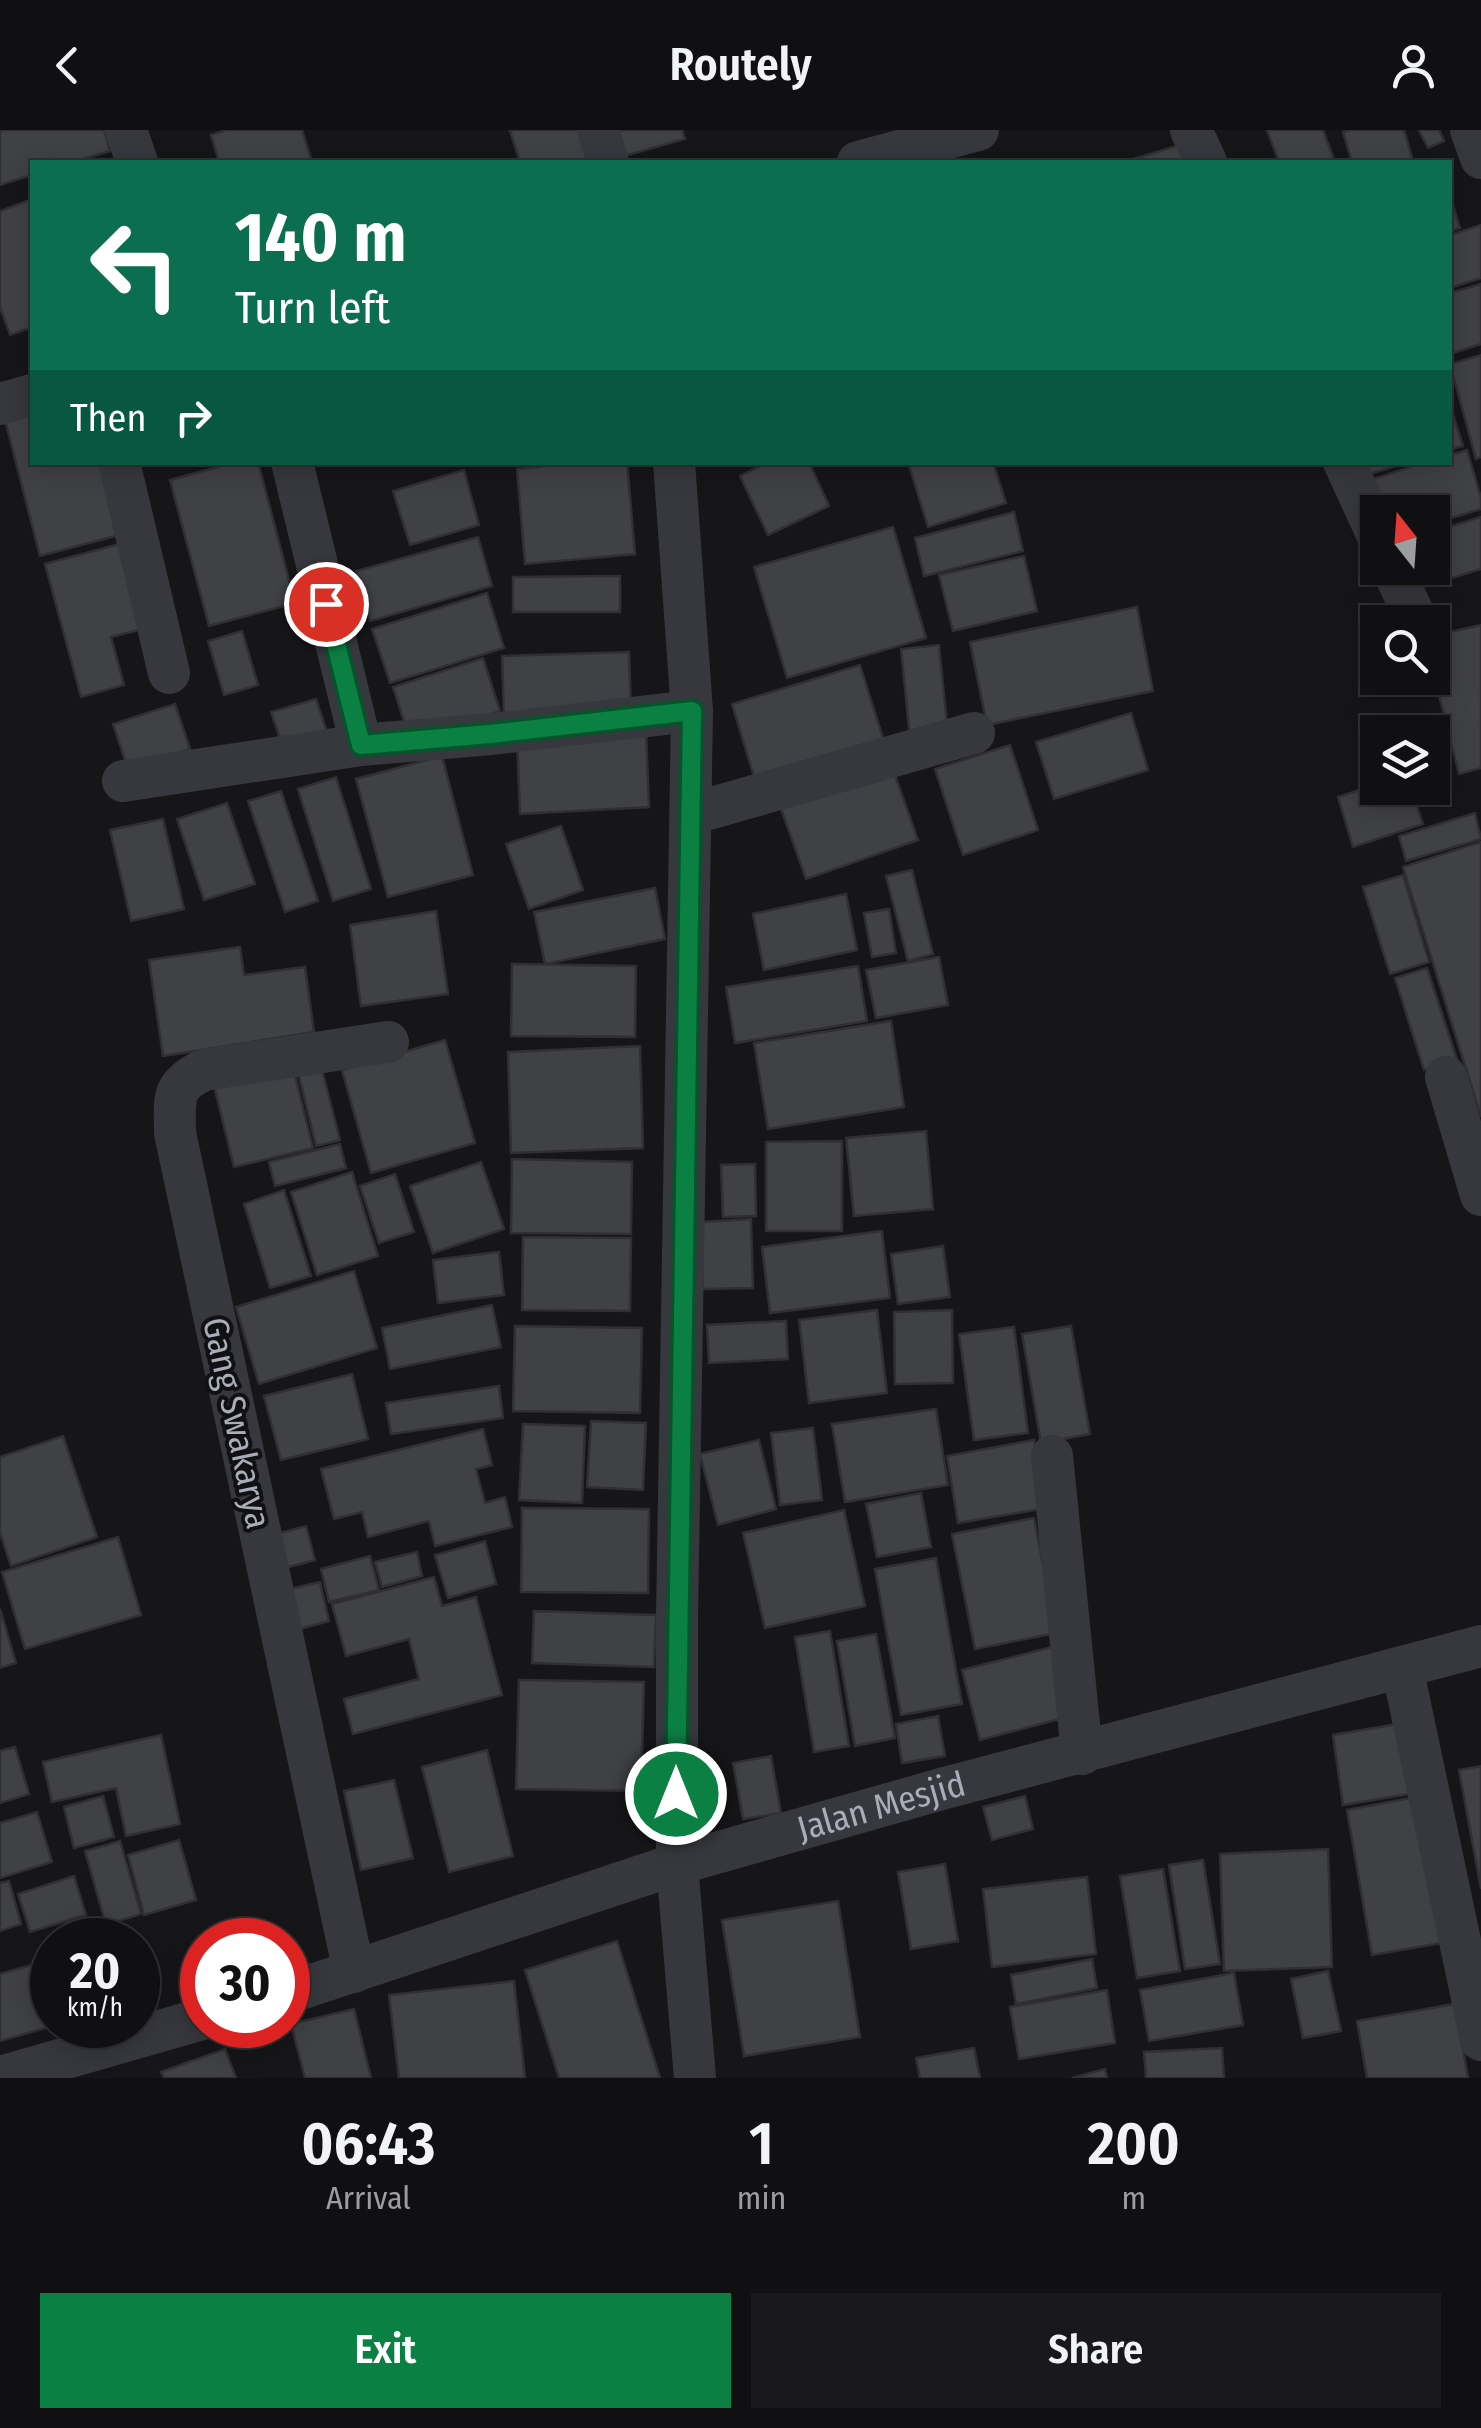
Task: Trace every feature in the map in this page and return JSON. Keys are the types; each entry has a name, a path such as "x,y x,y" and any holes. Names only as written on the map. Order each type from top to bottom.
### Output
{"street":[{"path":"126,130 136,160"},
{"path":"598,130 607,160"},
{"path":"1191,130 1205,160"},
{"path":"1471,130 1481,158"},
{"path":"865,160 967,132"},
{"path":"0,404 30,396"},
{"path":"120,465 169,673"},
{"path":"293,465 361,745"},
{"path":"674,465 692,711 676,1864 695,2078"},
{"path":"1345,465 1360,497"},
{"path":"123,781 361,745 692,711"},
{"path":"691,814 974,733"},
{"name":"Gang Swakarya","path":"354,1972 175,1133 175,1097 184,1079 204,1070 388,1042"},
{"path":"1446,1078 1481,1195"},
{"path":"1052,1456 1082,1754"},
{"name":"Jalan Mesjid","path":"310,1986 676,1864 1481,1646"},
{"path":"1402,1667 1481,2040"},
{"path":"0,2077 86,2067 180,2028"}],"building":[{"path":"104,130 110,151 81,160 30,160 30,176 0,185 0,131"},
{"path":"226,130 302,130 311,160 218,160 211,135"},
{"path":"586,130 596,160 519,160 510,131"},
{"path":"610,130 682,130 685,139 617,158"},
{"path":"1267,130 1323,130 1334,160 1278,160"},
{"path":"1404,130 1413,160 1351,160 1343,132"},
{"path":"1419,130 1439,130 1444,141 1428,148"},
{"path":"1183,144 1187,160 1131,160"},
{"path":"30,200 30,328 10,335 0,307 0,211"},
{"path":"1452,202 1460,228 1452,230"},
{"path":"1481,225 1481,278 1452,287 1452,234"},
{"path":"1481,284 1481,344 1452,353 1452,292"},
{"path":"1481,355 1481,457 1476,459 1452,371 1452,363"},
{"path":"1452,411 1463,446 1452,449"},
{"path":"30,413 30,465 101,465 119,535 40,556 5,420"},
{"path":"1467,450 1481,509 1450,518 1450,495 1375,495 1370,480 1417,465 1452,465 1452,454"},
{"path":"225,465 259,465 295,603 209,626 170,480"},
{"path":"627,465 635,554 525,564 517,469"},
{"path":"762,465 810,465 829,506 768,535 740,476"},
{"path":"909,465 994,465 1006,503 928,527"},
{"path":"1364,465 1399,465 1367,475"},
{"path":"464,470 479,525 410,545 393,491"},
{"path":"1014,512 1023,551 924,576 915,538"},
{"path":"1481,517 1481,569 1450,579 1450,526"},
{"path":"893,527 926,638 787,678 754,567"},
{"path":"478,537 492,586 370,621 356,571"},
{"path":"127,542 150,627 111,637 124,685 81,697 45,564"},
{"path":"1024,556 1037,611 953,631 939,575"},
{"path":"620,576 620,612 513,612 513,577"},
{"path":"1408,585 1429,585 1410,591"},
{"path":"487,593 504,648 390,683 372,629"},
{"path":"1137,607 1153,691 987,725 970,642"},
{"path":"1481,625 1481,768 1459,774 1450,739 1450,715 1444,715 1439,695 1450,695 1450,632"},
{"path":"242,631 258,685 224,695 208,641"},
{"path":"939,645 948,735 910,739 901,649"},
{"path":"629,652 631,712 504,716 502,656"},
{"path":"483,658 500,711 410,740 393,687"},
{"path":"860,665 887,751 758,790 732,704"},
{"path":"316,699 327,732 283,747 271,712"},
{"path":"175,704 190,749 128,769 113,724"},
{"path":"1131,713 1148,770 1054,799 1036,742"},
{"path":"646,731 649,807 520,814 517,737"},
{"path":"1010,745 1038,830 963,855 935,769"},
{"path":"442,756 473,875 388,897 356,779"},
{"path":"892,767 918,840 806,879 780,806"},
{"path":"336,777 371,889 333,901 298,789"},
{"path":"1360,790 1360,805 1417,805 1423,824 1353,847 1338,797"},
{"path":"281,791 318,901 285,912 248,801"},
{"path":"227,803 255,884 204,900 177,819"},
{"path":"1475,813 1481,839 1406,861 1399,836"},
{"path":"163,819 184,909 131,921 110,830"},
{"path":"561,826 583,890 529,909 506,844"},
{"path":"1481,842 1481,1117 1403,867"},
{"path":"912,870 933,954 908,961 886,876"},
{"path":"1403,875 1429,962 1390,974 1363,887"},
{"path":"655,888 665,939 545,964 534,912"},
{"path":"846,894 857,950 764,970 753,914"},
{"path":"889,909 896,953 872,957 864,913"},
{"path":"436,911 448,994 361,1006 350,925"},
{"path":"240,947 244,975 305,967 314,1032 163,1056 149,960"},
{"path":"939,957 948,1005 876,1018 866,970"},
{"path":"512,964 636,966 635,1037 511,1036"},
{"path":"858,966 867,1021 735,1043 726,987"},
{"path":"1427,968 1457,1060 1424,1070 1395,978"},
{"path":"891,1021 904,1107 768,1129 754,1043"},
{"path":"445,1040 475,1143 371,1173 342,1070"},
{"path":"640,1046 643,1148 511,1153 508,1052"},
{"path":"292,1063 313,1148 234,1167 213,1082"},
{"path":"321,1066 340,1140 316,1146 298,1072"},
{"path":"926,1131 933,1209 854,1216 846,1138"},
{"path":"842,1141 842,1231 766,1231 766,1142"},
{"path":"340,1144 346,1168 275,1186 269,1162"},
{"path":"512,1159 632,1162 631,1234 511,1233"},
{"path":"481,1162 504,1229 433,1253 410,1186"},
{"path":"755,1164 756,1216 723,1217 721,1165"},
{"path":"352,1172 378,1256 317,1275 291,1192"},
{"path":"395,1174 414,1232 379,1243 360,1186"},
{"path":"284,1190 311,1276 270,1288 244,1204"},
{"path":"751,1219 753,1288 703,1289 701,1222"},
{"path":"882,1231 890,1298 770,1313 762,1247"},
{"path":"523,1237 631,1238 630,1311 522,1310"},
{"path":"943,1246 950,1297 898,1304 891,1254"},
{"path":"499,1252 504,1295 438,1303 433,1260"},
{"path":"354,1271 377,1348 259,1384 236,1307"},
{"path":"492,1305 501,1347 390,1369 382,1328"},
{"path":"877,1310 887,1393 809,1403 799,1320"},
{"path":"952,1310 953,1383 895,1384 894,1312"},
{"path":"786,1321 788,1359 709,1363 707,1325"},
{"path":"515,1326 642,1328 640,1413 513,1411"},
{"path":"1071,1326 1090,1434 1041,1443 1022,1334"},
{"path":"1014,1327 1028,1433 974,1440 959,1334"},
{"path":"352,1374 368,1439 281,1460 264,1396"},
{"path":"499,1386 503,1418 391,1434 386,1403"},
{"path":"936,1409 948,1485 845,1502 832,1424"},
{"path":"591,1421 646,1423 643,1490 587,1487"},
{"path":"523,1424 585,1426 582,1503 519,1500"},
{"path":"813,1428 822,1500 780,1505 771,1433"},
{"path":"483,1429 492,1465 476,1469 485,1503 505,1497 512,1527 435,1546 429,1521 368,1537 362,1512 334,1519 321,1469"},
{"path":"63,1436 97,1537 11,1566 0,1533 0,1457"},
{"path":"759,1440 776,1509 718,1525 700,1454"},
{"path":"1034,1440 1046,1508 958,1523 947,1456"},
{"path":"921,1493 931,1547 877,1557 866,1504"},
{"path":"522,1508 649,1509 648,1593 521,1592"},
{"path":"844,1510 865,1606 765,1628 743,1533"},
{"path":"1034,1518 1056,1633 975,1649 952,1534"},
{"path":"306,1526 315,1560 285,1568 277,1534"},
{"path":"118,1537 141,1615 25,1649 2,1572"},
{"path":"485,1541 496,1584 448,1598 435,1555"},
{"path":"417,1552 422,1576 382,1587 375,1562"},
{"path":"370,1556 379,1590 329,1602 321,1569"},
{"path":"936,1558 962,1704 901,1715 875,1569"},
{"path":"434,1577 442,1606 476,1597 502,1695 353,1734 344,1699 419,1679 409,1639 346,1656 332,1604"},
{"path":"320,1582 329,1621 300,1629 290,1589"},
{"path":"0,1609 16,1663 0,1668"},
{"path":"534,1611 656,1615 654,1667 532,1663"},
{"path":"830,1631 849,1746 814,1752 795,1637"},
{"path":"876,1634 895,1738 855,1746 837,1641"},
{"path":"1056,1646 1074,1715 980,1740 962,1670"},
{"path":"519,1680 644,1682 641,1791 516,1789"},
{"path":"938,1716 945,1756 902,1763 896,1724"},
{"path":"1409,1722 1421,1792 1343,1805 1333,1735"},
{"path":"161,1735 180,1824 126,1836 116,1788 52,1802 43,1762"},
{"path":"15,1747 29,1794 0,1803 0,1751"},
{"path":"487,1750 513,1856 449,1872 422,1767"},
{"path":"771,1756 781,1813 743,1819 733,1763"},
{"path":"1481,1766 1481,1889 1459,1770"},
{"path":"394,1780 413,1858 361,1870 344,1791"},
{"path":"103,1796 114,1837 74,1848 64,1807"},
{"path":"1025,1796 1033,1829 992,1840 983,1807"},
{"path":"1421,1796 1447,1942 1372,1955 1347,1810"},
{"path":"37,1812 52,1862 0,1878 0,1823"},
{"path":"179,1840 196,1900 144,1915 128,1855"},
{"path":"120,1841 141,1914 104,1918 85,1851"},
{"path":"1328,1849 1332,1967 1224,1971 1220,1854"},
{"path":"1203,1860 1220,1964 1185,1969 1169,1865"},
{"path":"945,1864 958,1941 911,1949 898,1872"},
{"path":"1163,1869 1180,1971 1137,1978 1120,1876"},
{"path":"74,1876 86,1915 30,1918 30,1932 18,1894"},
{"path":"1087,1877 1096,1954 992,1967 983,1889"},
{"path":"9,1881 21,1924 0,1931 0,1883"},
{"path":"838,1901 860,2037 744,2056 722,1920"},
{"path":"617,1941 660,2078 559,2078 525,1970"},
{"path":"1092,1959 1097,1988 1016,2004 1011,1975"},
{"path":"30,1965 30,2032 0,2041 0,1974"},
{"path":"1328,1971 1341,2031 1303,2038 1291,1979"},
{"path":"1234,1973 1243,2025 1149,2041 1140,1990"},
{"path":"514,1981 525,2078 399,2078 389,1995"},
{"path":"1107,1990 1115,2043 1019,2059 1010,2007"},
{"path":"1455,2004 1468,2078 1367,2078 1357,2021"},
{"path":"354,2009 371,2078 305,2078 297,2048 310,2048 310,2019"},
{"path":"974,2048 980,2078 920,2078 916,2058"},
{"path":"1222,2048 1224,2078 1146,2078 1144,2052"},
{"path":"225,2049 236,2078 164,2078 161,2072"},
{"path":"1105,2069 1107,2078 1072,2078"}],"route":[{"path":"326,604 361,745 692,711 676,1794"}]}
